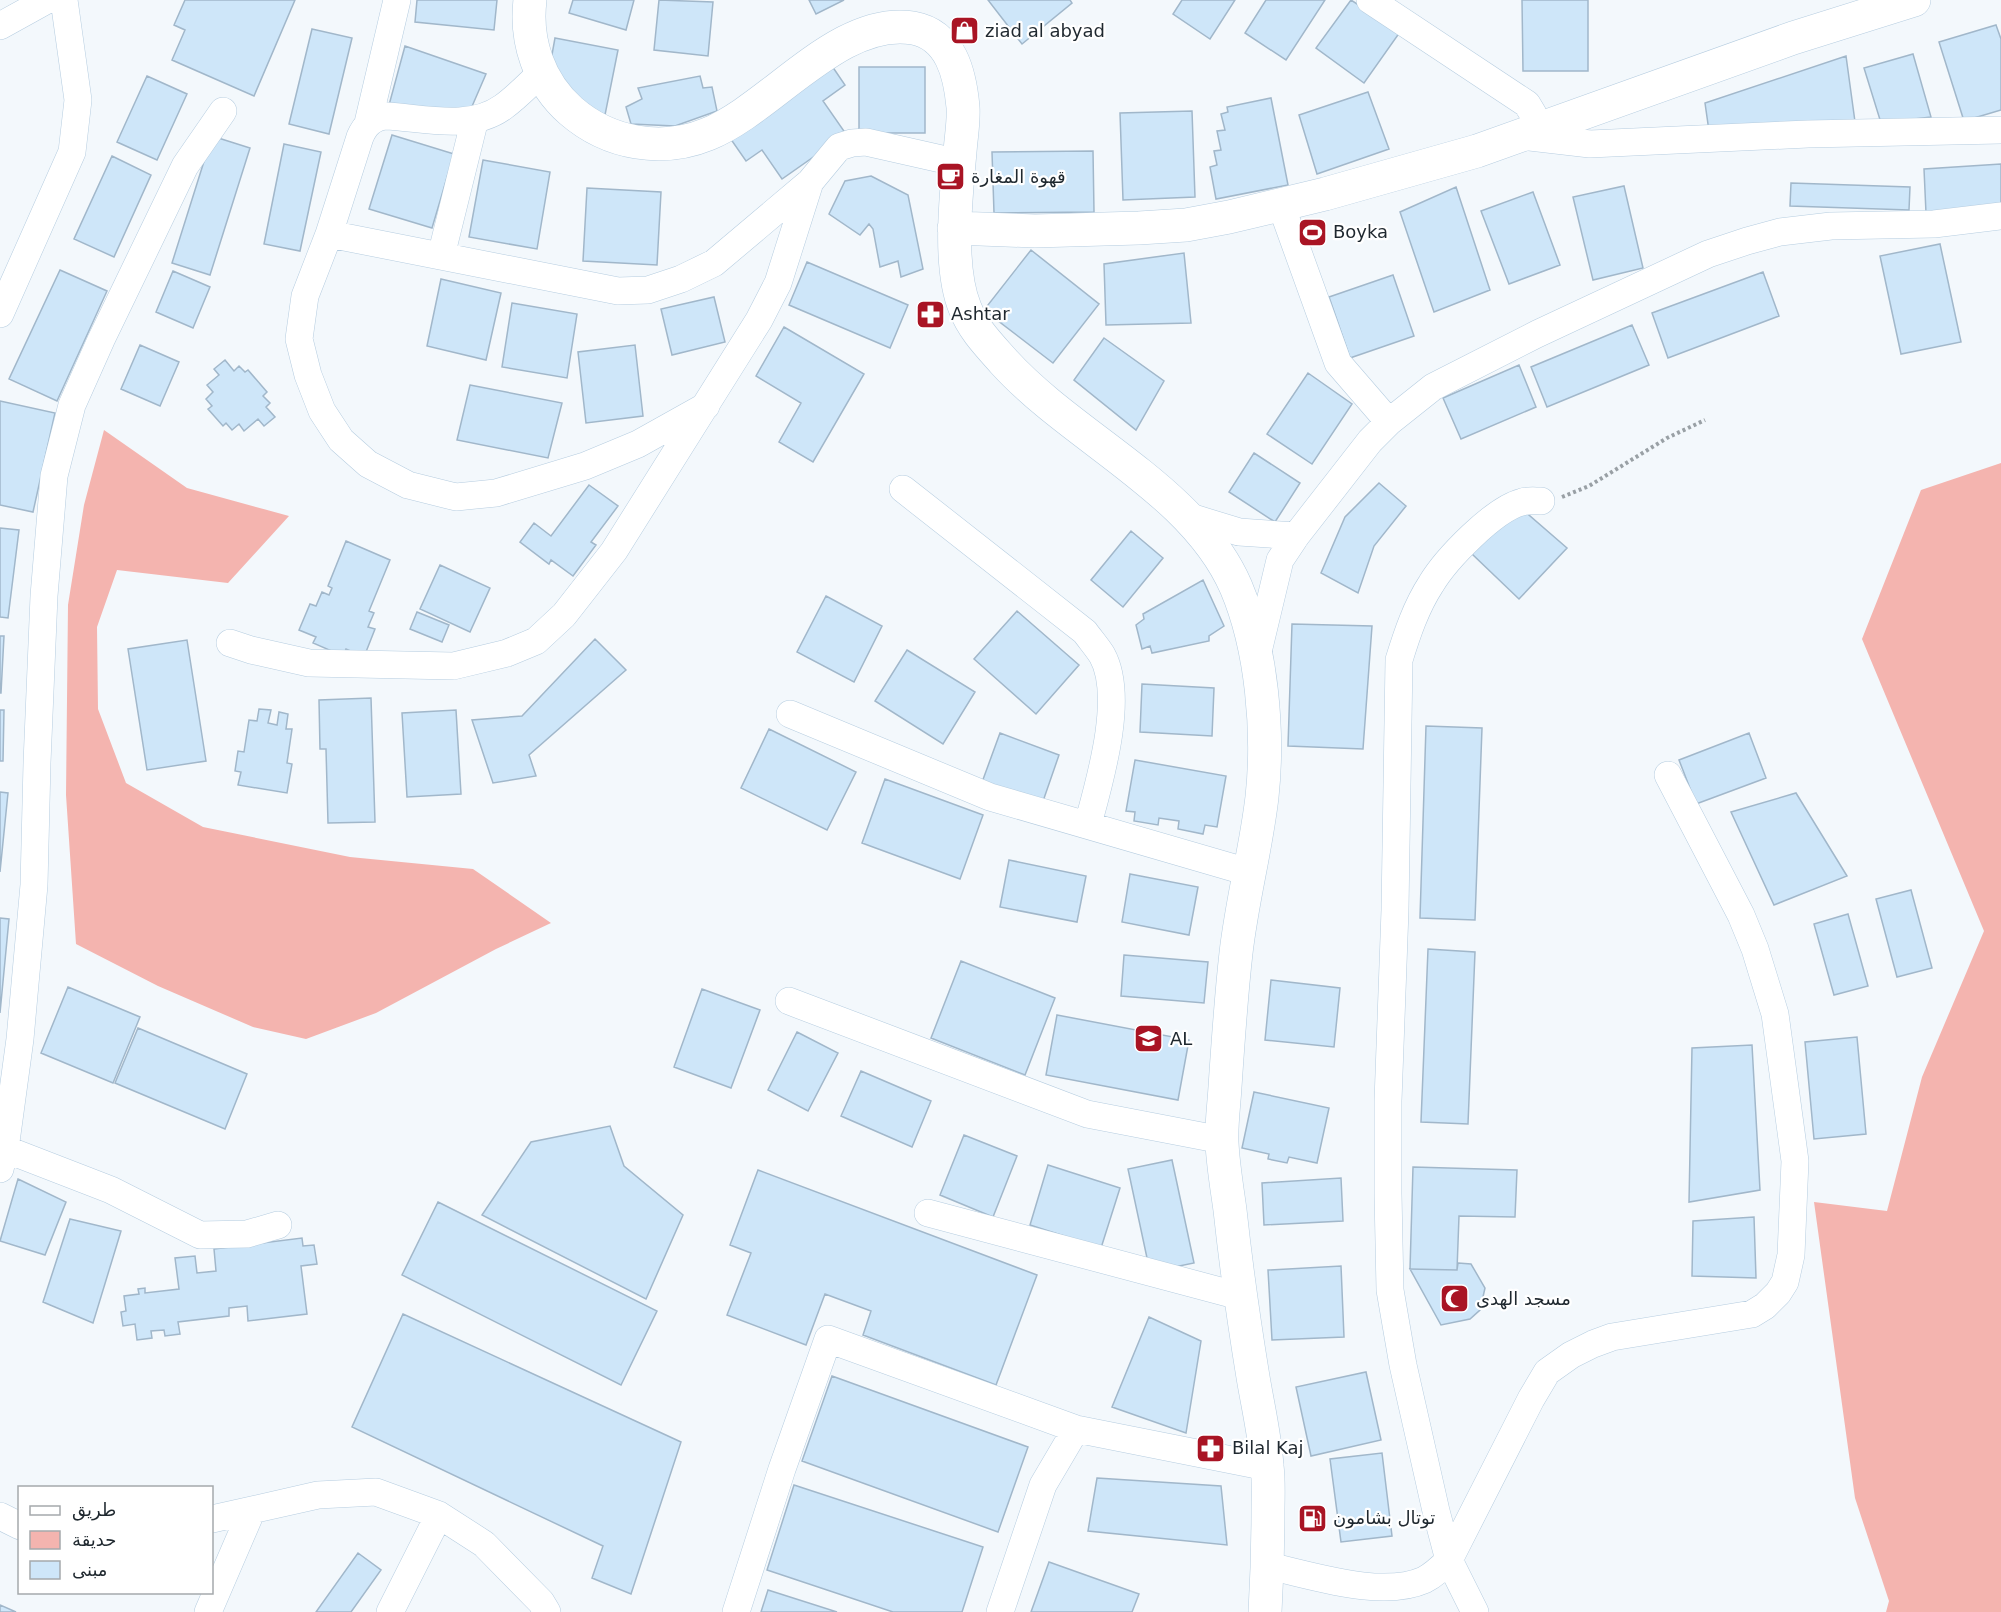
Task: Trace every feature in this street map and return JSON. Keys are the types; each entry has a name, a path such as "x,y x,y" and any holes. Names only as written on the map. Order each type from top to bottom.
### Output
{"main road":[{"path":"530,0 528,17 532,46 541,72 554,93 571,111 591,125 623,140 644,144 687,141 727,125 820,57 873,31 903,26 925,30 939,40 956,67 963,113 954,228 957,270 964,306 980,335 1016,376 1062,416 1144,478 1187,516 1215,552 1235,585 1257,656 1265,742 1262,799 1237,946 1228,1033 1222,1140 1239,1296 1268,1467 1268,1566 1265,1612"},
{"path":"954,228 1035,231 1186,225 1281,205 1477,151 1793,38 1914,0"}],"street":[{"path":"0,26 47,0"},
{"path":"0,314 72,152 78,100 64,0"},
{"path":"397,0 368,123 360,137 329,234 305,296 299,339 308,375 322,411 340,440 369,465 408,485 456,497 496,494 585,466 638,444 706,406"},
{"path":"1370,0 1527,104 1533,114 1528,133 1590,144 1808,134 2001,130"},
{"path":"368,123 386,116 462,121 489,115 503,108 541,72"},
{"path":"223,111 185,166 101,340 72,405 54,476 44,608 34,885 26,984 3,1159 111,1190 200,1235 247,1234 278,1225"},
{"path":"441,256 475,119"},
{"path":"329,234 618,291 648,290 681,279 714,263 810,182 840,147 852,142 866,142 959,163"},
{"path":"230,644 309,663 453,666 507,653 536,641 564,615 614,551 759,320 778,283 810,182"},
{"path":"1281,205 1338,363 1389,422"},
{"path":"1257,656 1280,561 1296,536 1370,441 1389,422 1433,387 1488,358 1708,254 1737,244 1780,232 1821,227 1934,224 2001,216"},
{"path":"903,489 1085,632 1102,655 1109,676 1112,702 1100,782 1088,824"},
{"path":"1475,1612 1449,1560 1436,1511 1403,1365 1390,1290 1388,1101 1395,909 1399,660 1407,635 1431,584 1453,555 1502,511 1521,502 1541,501"},
{"path":"1187,516 1239,532 1296,536"},
{"path":"790,714 990,797 1248,872"},
{"path":"1268,1566 1353,1584 1387,1587 1407,1585 1423,1580 1437,1572 1449,1560 1547,1372 1571,1355 1612,1337 1752,1314 1765,1306 1785,1282 1791,1256 1795,1161 1775,1014 1755,949 1741,915 1668,775"},
{"path":"789,1001 1087,1114 1222,1140"},
{"path":"928,1213 1239,1296"},
{"path":"736,1612 782,1469 828,1339 1076,1429 1268,1467"},
{"path":"1000,1612 1043,1485 1076,1429"},
{"path":"213,1519 318,1495 376,1492 439,1515 484,1544 541,1602 547,1612"},
{"path":"208,1612 252,1510"},
{"path":"390,1612 439,1515"},
{"path":"0,1516 18,1525"}],"path":[{"path":"1541,501 1557,499 1589,486 1667,438 1705,420"}],"green space":[{"path":"104,430 187,488 289,516 228,583 117,570 97,627 98,709 126,783 203,827 350,857 473,869 551,923 496,949 376,1013 306,1039 253,1027 158,986 76,944 66,795 68,605 84,505"},
{"path":"2001,463 2001,1612 1886,1612 1889,1601 1855,1498 1814,1202 1887,1211 1922,1077 1984,931 1862,639 1921,490"}],"building":[{"path":"185,0 295,0 254,96 172,60 185,30 174,25"},
{"path":"417,0 497,0 494,30 415,22"},
{"path":"573,0 634,0 626,30 569,13"},
{"path":"659,0 713,2 708,56 654,50"},
{"path":"809,0 844,0 816,14"},
{"path":"988,0 1070,0 1072,3 1022,44"},
{"path":"1182,0 1235,0 1210,39 1173,14"},
{"path":"1266,0 1325,0 1286,60 1245,33"},
{"path":"1351,0 1400,32 1364,83 1316,48"},
{"path":"1522,0 1588,0 1588,71 1523,71"},
{"path":"1996,25 2001,39 2001,110 1964,121 1939,42"},
{"path":"312,29 352,38 329,134 289,124"},
{"path":"555,38 618,50 605,115 572,99 551,60"},
{"path":"405,46 486,74 470,111 389,105"},
{"path":"1913,54 1931,117 1881,123 1864,68"},
{"path":"1846,56 1856,129 1709,131 1705,103"},
{"path":"832,66 845,85 823,101 846,134 782,179 762,150 746,161 730,138"},
{"path":"859,67 925,67 925,133 859,133"},
{"path":"147,76 187,94 157,160 117,142"},
{"path":"700,76 703,88 712,87 717,111 675,126 631,124 626,107 642,99 638,88"},
{"path":"1368,92 1389,149 1317,174 1299,115"},
{"path":"1271,98 1288,185 1216,199 1210,167 1217,165 1214,151 1221,150 1217,131 1225,130 1221,114 1228,112 1227,107"},
{"path":"1192,111 1195,197 1123,200 1120,113"},
{"path":"392,135 454,154 432,228 369,209"},
{"path":"212,136 250,148 210,275 172,263"},
{"path":"284,144 321,152 300,251 264,244"},
{"path":"1093,151 1094,212 994,213 992,152"},
{"path":"112,156 151,175 114,257 74,239"},
{"path":"483,160 550,172 537,249 469,237"},
{"path":"2001,164 2001,205 1926,213 1924,169"},
{"path":"871,176 908,195 923,269 901,277 898,261 880,267 873,229 869,224 860,235 829,214 845,181"},
{"path":"1791,183 1910,187 1909,210 1790,206"},
{"path":"1624,186 1643,268 1593,280 1573,197"},
{"path":"1456,187 1490,290 1434,312 1400,212"},
{"path":"587,188 661,192 657,265 583,261"},
{"path":"1533,192 1560,265 1509,284 1481,211"},
{"path":"1940,244 1961,342 1901,354 1880,256"},
{"path":"1031,250 1099,304 1053,363 984,310"},
{"path":"1184,253 1191,323 1106,325 1104,264"},
{"path":"807,262 908,305 890,348 789,305"},
{"path":"60,270 107,291 57,401 9,379"},
{"path":"173,271 210,287 193,328 156,312"},
{"path":"1763,272 1779,316 1668,358 1652,313"},
{"path":"1393,275 1414,336 1350,358 1329,297"},
{"path":"441,279 501,293 486,360 427,346"},
{"path":"714,297 725,342 672,355 661,309"},
{"path":"512,303 577,314 567,378 502,367"},
{"path":"1632,325 1649,365 1547,407 1531,367"},
{"path":"784,327 864,374 813,462 779,442 801,403 756,376"},
{"path":"1104,338 1164,381 1136,430 1074,380"},
{"path":"140,345 179,362 160,406 121,389"},
{"path":"635,345 643,416 586,423 578,352"},
{"path":"225,360 234,371 239,366 245,372 248,370 267,392 263,396 270,403 266,407 275,417 264,426 258,419 244,431 239,424 232,430 226,423 223,426 208,409 212,406 206,399 213,392 207,385 219,375 214,369"},
{"path":"1519,365 1536,407 1461,439 1443,398"},
{"path":"1308,373 1352,404 1312,464 1267,434"},
{"path":"470,385 562,403 548,458 457,440"},
{"path":"0,401 55,413 33,512 0,505"},
{"path":"1254,453 1300,483 1275,522 1229,492"},
{"path":"1379,483 1406,506 1374,546 1358,593 1321,573 1345,517"},
{"path":"589,485 618,506 591,542 596,545 573,576 551,560 549,564 520,542 534,523 551,536"},
{"path":"1522,509 1567,548 1519,599 1471,553"},
{"path":"0,528 19,530 8,618 0,617"},
{"path":"1131,531 1163,558 1123,607 1091,580"},
{"path":"346,541 390,560 369,611 374,613 368,627 375,629 364,657 346,649 343,656 313,643 316,637 299,630 310,604 316,606 322,592 329,595 332,588 328,586"},
{"path":"440,565 490,588 470,632 420,609"},
{"path":"1203,580 1224,626 1209,636 1209,641 1152,653 1150,646 1142,649 1136,625 1144,619 1143,614"},
{"path":"826,596 882,626 854,682 797,652"},
{"path":"1017,611 1079,665 1036,714 974,659"},
{"path":"417,612 449,625 442,642 410,629"},
{"path":"1292,624 1372,626 1363,749 1288,746"},
{"path":"0,636 4,636 1,693 0,693"},
{"path":"595,639 626,670 529,755 536,776 493,783 472,720 522,716"},
{"path":"187,640 206,761 147,770 128,649"},
{"path":"907,650 975,692 943,744 875,701"},
{"path":"1142,684 1214,688 1212,736 1140,732"},
{"path":"371,698 375,822 328,823 326,749 320,749 319,700"},
{"path":"259,709 271,710 268,723 277,725 279,712 288,714 286,729 292,729 287,763 292,764 287,793 238,785 241,772 235,771 238,751 244,752 249,720 257,721"},
{"path":"0,710 4,710 3,761 0,761"},
{"path":"456,710 461,794 407,797 402,713"},
{"path":"1426,726 1482,728 1475,920 1420,918"},
{"path":"769,729 856,772 827,830 741,788"},
{"path":"1000,733 1059,755 1041,807 981,785"},
{"path":"1749,733 1766,778 1696,804 1679,760"},
{"path":"1135,760 1226,776 1217,827 1205,825 1203,834 1178,829 1179,821 1159,818 1158,825 1134,821 1135,812 1126,811"},
{"path":"885,779 983,815 960,879 862,843"},
{"path":"0,792 8,793 0,872"},
{"path":"1796,793 1847,876 1774,905 1731,812"},
{"path":"1009,860 1086,876 1077,922 1000,907"},
{"path":"1130,874 1198,887 1189,935 1122,922"},
{"path":"1911,890 1932,968 1897,977 1876,899"},
{"path":"1848,914 1868,986 1834,995 1814,924"},
{"path":"0,918 9,919 0,1013"},
{"path":"1428,949 1475,952 1468,1124 1421,1122"},
{"path":"1124,955 1208,962 1204,1003 1121,996"},
{"path":"961,961 1055,998 1025,1075 931,1038"},
{"path":"1271,980 1340,988 1334,1047 1265,1040"},
{"path":"68,987 140,1017 113,1083 41,1053"},
{"path":"702,989 760,1010 731,1088 674,1067"},
{"path":"1057,1015 1189,1040 1178,1100 1046,1075"},
{"path":"138,1028 247,1074 225,1129 115,1083"},
{"path":"797,1032 838,1053 808,1111 768,1090"},
{"path":"1857,1037 1866,1134 1814,1139 1805,1042"},
{"path":"1752,1045 1760,1190 1689,1202 1692,1048"},
{"path":"861,1071 931,1101 912,1147 841,1116"},
{"path":"1254,1092 1329,1108 1317,1163 1289,1157 1287,1163 1268,1159 1269,1154 1242,1148"},
{"path":"610,1126 624,1166 683,1215 646,1299 482,1215 531,1142"},
{"path":"964,1135 1017,1156 993,1217 940,1195"},
{"path":"1172,1160 1194,1263 1150,1272 1128,1169"},
{"path":"1048,1165 1120,1188 1101,1248 1030,1225"},
{"path":"1413,1167 1517,1170 1515,1217 1459,1216 1457,1270 1410,1269"},
{"path":"758,1170 1037,1275 996,1385 863,1335 871,1311 825,1294 806,1345 727,1315 751,1253 730,1245"},
{"path":"1341,1178 1343,1221 1264,1225 1262,1183"},
{"path":"18,1179 66,1202 45,1255 0,1241"},
{"path":"438,1202 657,1311 621,1385 402,1275"},
{"path":"1754,1217 1756,1278 1692,1276 1693,1221"},
{"path":"70,1219 121,1231 93,1323 43,1302"},
{"path":"302,1238 303,1246 314,1245 317,1264 301,1266 307,1314 248,1321 247,1306 229,1308 229,1316 178,1322 180,1334 165,1336 164,1330 151,1331 152,1338 137,1340 135,1324 123,1326 121,1312 126,1311 124,1296 139,1294 138,1289 145,1288 145,1293 179,1289 175,1258 195,1256 197,1273 216,1271 214,1249"},
{"name":"مسجد الهدى","path":"1458,1263 1471,1264 1485,1288 1480,1310 1470,1319 1441,1325 1410,1269 1457,1270"},
{"path":"1341,1266 1344,1337 1272,1340 1268,1270"},
{"path":"403,1314 681,1442 631,1594 592,1578 603,1546 352,1427"},
{"path":"1149,1317 1201,1341 1186,1433 1112,1407"},
{"path":"1366,1372 1381,1440 1311,1456 1296,1387"},
{"path":"832,1376 1028,1447 998,1532 802,1461"},
{"path":"1382,1453 1392,1536 1341,1542 1330,1459"},
{"path":"1097,1478 1221,1486 1227,1545 1088,1531"},
{"path":"794,1485 983,1547 962,1612 893,1612 767,1570"},
{"path":"358,1553 381,1570 351,1612 316,1612"},
{"path":"1049,1562 1139,1594 1132,1612 1031,1612"},
{"path":"768,1590 837,1612 761,1612"},
{"path":"0,1605 16,1612 0,1612"}],"place":[{"name":"ziad al abyad","path":"964,31"},
{"name":"قهوة المغارة","path":"950,177"},
{"name":"Boyka","path":"1312,232"},
{"name":"Ashtar","path":"930,314"},
{"name":"AL","path":"1149,1039"},
{"name":"مسجد الهدى","path":"1455,1299"},
{"name":"Bilal Kaj","path":"1211,1448"},
{"name":"توتال بشامون","path":"1312,1518"}]}
